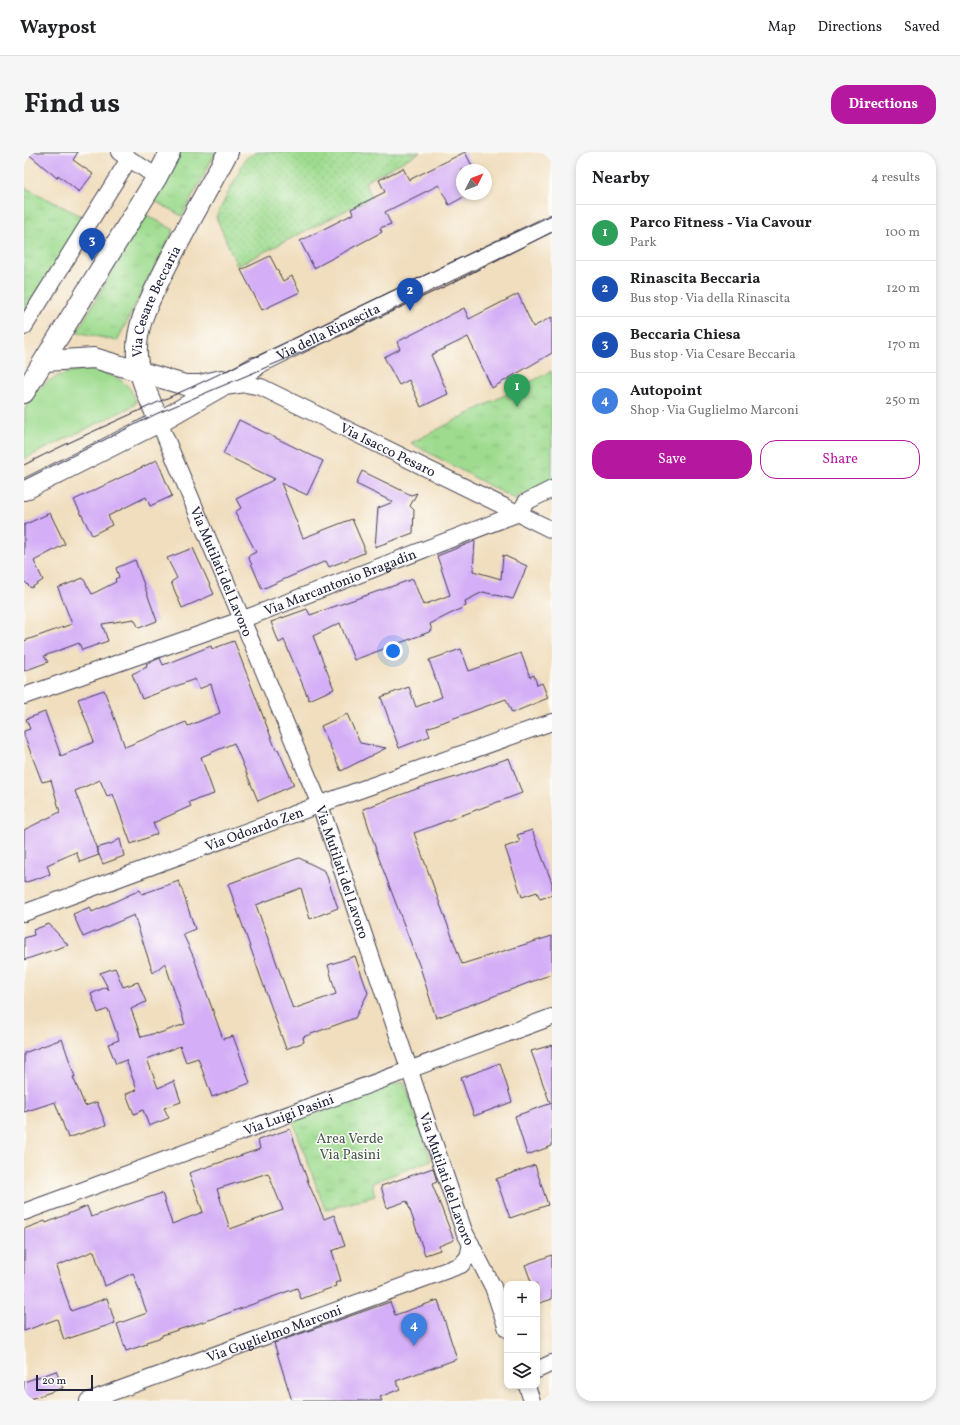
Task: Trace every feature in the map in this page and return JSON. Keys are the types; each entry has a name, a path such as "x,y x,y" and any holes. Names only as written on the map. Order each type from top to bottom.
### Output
{"street":[{"path":"27,381 45,361 157,177 170,152"},
{"name":"Via Cesare Beccaria","path":"45,361 94,358 139,370 137,342 145,309 186,228 228,152"},
{"path":"24,326 124,155 157,177"},
{"name":"Via della Rinascita","path":"255,367 552,223"},
{"path":"139,370 179,384 194,386 218,381 255,367"},
{"path":"26,483 158,422 221,388 255,367"},
{"path":"139,370 158,422"},
{"name":"Via Isacco Pesaro","path":"221,388 245,384 260,388 552,530"},
{"name":"Via Mutilati del Lavoro","path":"158,422 320,805 464,1231 488,1278 504,1321"},
{"path":"519,513 526,502 552,489"},
{"name":"Via Marcantonio Bragadin","path":"24,696 241,620 519,513"},
{"name":"Via Odoardo Zen","path":"24,913 552,722"},
{"name":"Via Luigi Pasini","path":"24,1212 552,1017"},
{"path":"471,1244 468,1256 461,1264 488,1278"},
{"name":"Via Guglielmo Marconi","path":"88,1401 461,1264"},
{"path":"540,1369 552,1363"},
{"path":"528,1389 532,1401"}],"green space":[{"path":"176,152 216,152 182,216 151,199"},
{"path":"257,152 420,152 365,182 372,197 237,266 216,217 246,158"},
{"path":"24,187 87,219 24,313"},
{"path":"145,214 174,230 117,341 77,332"},
{"path":"80,370 97,371 121,381 128,386 133,393 136,402 133,406 24,459 25,409 29,401 47,382 62,374"},
{"path":"552,371 552,480 514,499 411,443"},
{"name":"Area Verde Via Pasini","path":"404,1081 431,1160 372,1183 375,1196 325,1210 293,1121"}],"building":[{"path":"26,152 78,152 73,160 93,174 79,192 58,175 57,178"},
{"path":"465,152 471,164 456,164 456,200 458,200 449,205 439,185 385,212 391,224 380,228 382,232 314,268 300,241 353,214 351,209 385,192 379,180 403,168 409,180"},
{"path":"270,256 283,281 292,276 300,292 262,310 241,270"},
{"path":"518,294 533,327 552,317 552,353 492,388 468,337 431,355 448,394 421,407 409,380 399,385 384,357 400,349 397,342 464,308 469,319"},
{"path":"239,420 323,461 307,495 281,483 303,538 352,519 364,547 364,553 329,567 326,561 262,589 248,556 256,552 235,512 241,508 236,499 275,479 223,454"},
{"path":"157,460 172,496 150,506 146,497 108,516 112,525 92,535 74,500"},
{"path":"362,471 411,495 417,493 410,506 414,510 413,533 375,547 378,508 393,502 356,484"},
{"path":"50,513 65,544 34,561 43,580 31,588 24,581 24,525"},
{"path":"475,541 473,571 501,579 503,555 527,566 513,599 483,592 465,601 466,606 430,624 432,631 354,660 340,623 313,636 334,689 309,700 284,640 279,643 271,622 307,609 310,615 413,579 423,605 450,595 437,556"},
{"path":"193,548 214,594 182,608 171,582 177,578 167,558"},
{"path":"135,560 157,621 139,628 134,619 102,624 108,641 82,650 79,643 44,656 48,662 24,671 24,641 72,624 58,588 83,578 92,594 116,582 115,579 119,577 116,568"},
{"path":"234,641 276,750 278,749 294,785 258,801 234,743 201,757 214,794 189,802 191,806 153,823 157,834 131,844 113,794 107,796 100,780 75,791 99,855 80,862 76,852 47,865 50,874 24,883 24,830 60,812 51,780 42,782 24,735 24,731 30,729 26,719 45,712 61,756 94,742 78,699 104,690 125,747 186,722 188,726 220,713 211,684 199,689 195,679 142,699 132,674 147,667 146,664 160,658 163,665 211,646 212,649"},
{"path":"461,649 469,671 521,653 530,677 534,675 537,685 542,683 548,698 512,713 506,699 427,728 430,736 399,748 381,697 409,687 416,707 442,697 429,660"},
{"path":"347,714 360,743 386,748 341,771 321,726"},
{"path":"509,758 522,793 414,833 462,964 552,936 552,974 436,1018 421,970 378,856 363,809 419,788 456,777"},
{"path":"532,830 552,883 552,895 540,899 537,892 522,897 505,847 520,842 517,835"},
{"path":"120,839 124,856 103,864 96,848 111,844"},
{"path":"299,858 325,871 338,908 310,919 301,888 256,905 293,1009 336,994 328,965 355,956 368,993 355,1018 303,1037 304,1042 286,1049 228,884"},
{"path":"179,881 195,929 183,934 194,958 223,1039 233,1036 250,1083 212,1097 198,1058 186,1062 180,1046 147,1059 158,1088 174,1081 181,1102 164,1108 169,1118 149,1126 143,1110 134,1114 126,1094 137,1090 126,1060 116,1064 108,1044 119,1040 108,1009 98,1013 91,994 106,987 109,990 100,973 115,968 123,987 138,982 146,1002 131,1009 141,1037 157,1034 185,1024 165,963 153,973 134,915 83,937 73,914 90,907 92,912 140,890 142,894"},
{"path":"49,924 68,945 24,960 24,938 34,935 33,930"},
{"path":"62,1039 75,1077 73,1077 85,1106 97,1102 106,1125 68,1138 55,1102 24,1112 24,1053"},
{"path":"552,1045 552,1103 550,1103 531,1051"},
{"path":"500,1063 512,1102 474,1116 461,1078"},
{"path":"552,1103 552,1146 527,1155 515,1116"},
{"path":"290,1129 308,1182 324,1219 334,1215 345,1246 332,1251 341,1281 335,1283 336,1286 301,1299 297,1288 212,1319 162,1335 162,1337 146,1342 147,1344 126,1351 117,1324 147,1313 133,1273 105,1286 94,1251 56,1266 71,1311 107,1298 115,1323 64,1340 57,1319 24,1331 24,1229 45,1221 46,1223 87,1206 91,1217 162,1193 172,1224 203,1212 189,1173 260,1149 258,1140","holes":["268,1173 283,1210 230,1229 217,1189"]},
{"path":"535,1165 548,1205 510,1218 496,1179"},
{"path":"433,1168 437,1182 432,1184 454,1240 439,1246 440,1250 425,1255 407,1201 387,1208 381,1186"},
{"path":"552,1255 552,1299 540,1303 540,1281 531,1281 525,1265"},
{"path":"438,1300 457,1359 396,1381 400,1389 380,1397 382,1401 292,1401 274,1343 390,1302 395,1315"},
{"path":"56,1371 63,1388 24,1401 24,1382"}],"tram line":[{"path":"24,465 87,434 239,365 552,215"},
{"path":"24,480 156,414 340,336 450,284 552,232"}],"place":[{"name":"Beccaria Chiesa","path":"92,261"},
{"name":"Rinascita Beccaria","path":"410,311"},
{"name":"Parco Fitness - Via Cavour","path":"517,407"},
{"name":"Autopoint","path":"414,1346"}]}
